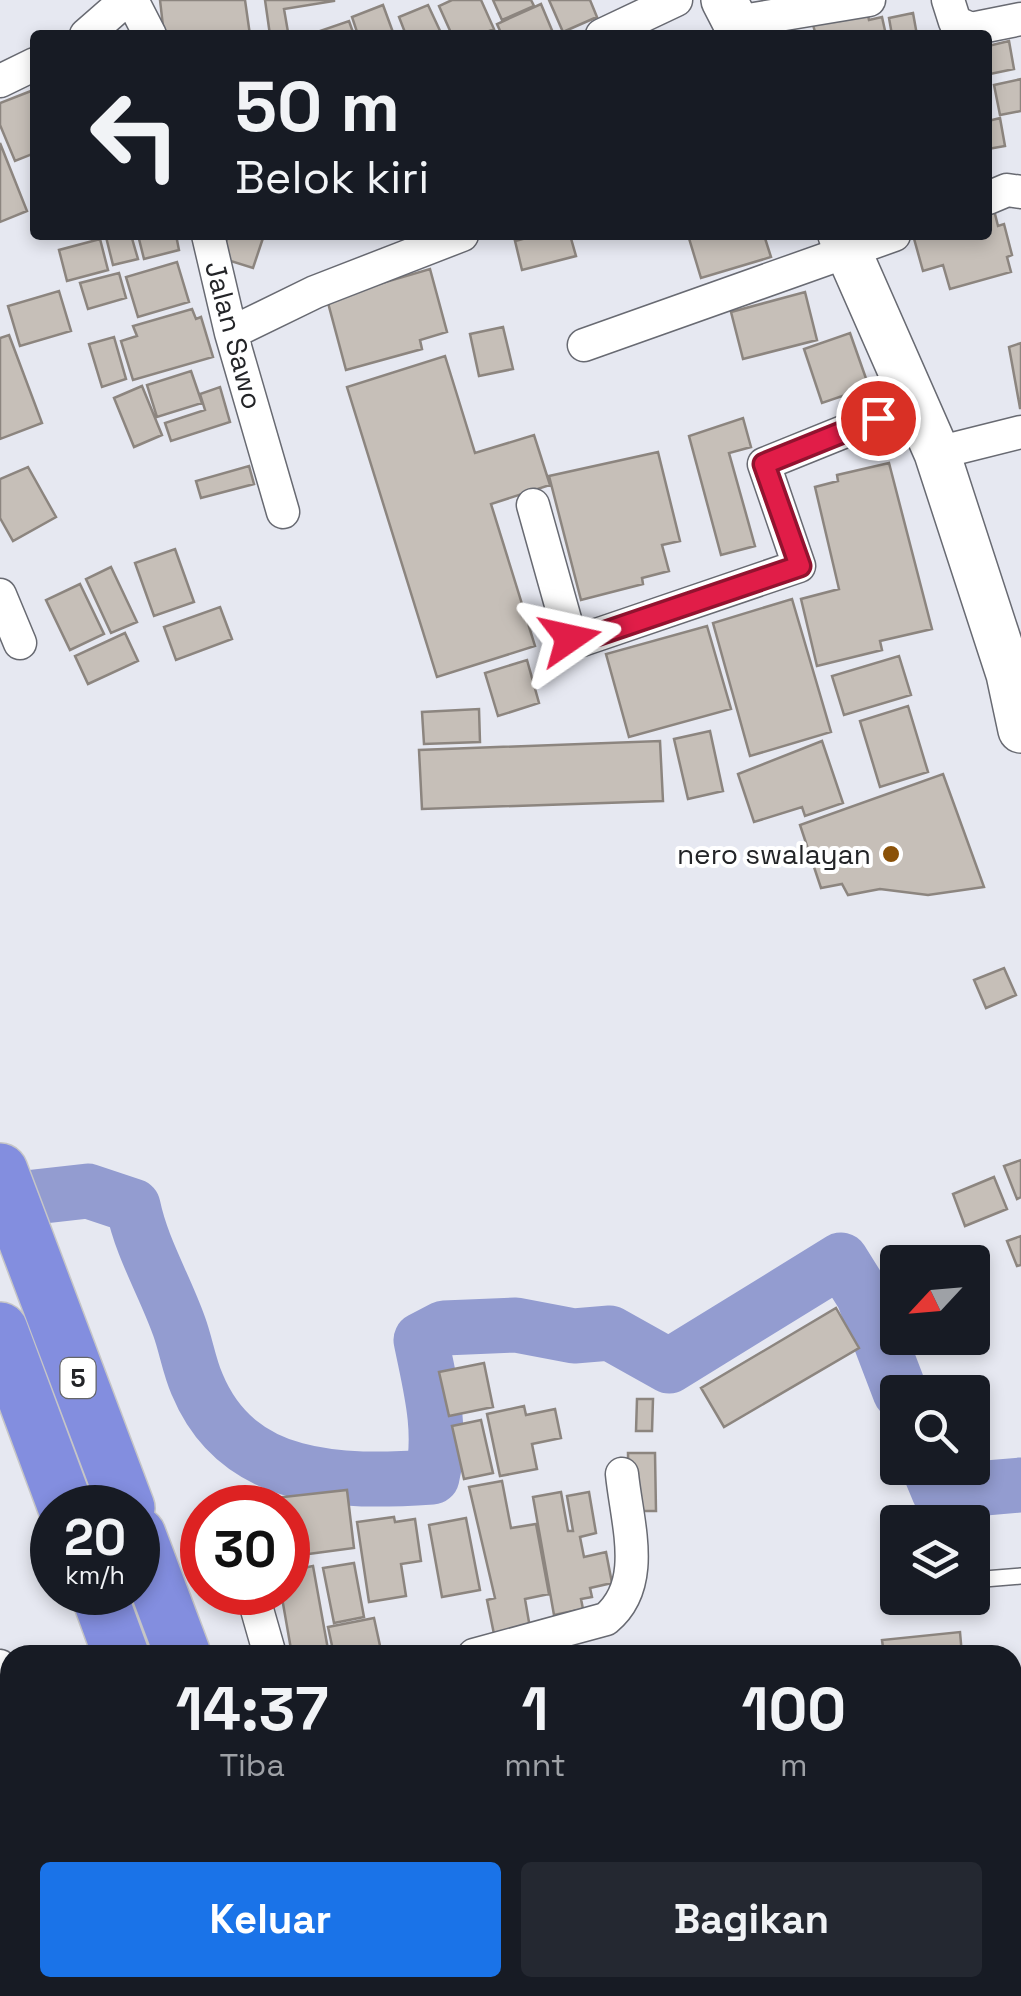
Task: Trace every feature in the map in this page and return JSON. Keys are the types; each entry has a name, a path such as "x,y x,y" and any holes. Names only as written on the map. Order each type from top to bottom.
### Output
{"highway":[{"name":"5","path":"0,1170 118,1485"},
{"name":"5","path":"0,1330 57,1485"},
{"path":"160,1594 179,1645"},
{"path":"106,1615 117,1645"}],"main road":[{"path":"845,244 937,453 1015,672 1021,730"}],"street":[{"path":"92,30 129,0 147,30"},
{"path":"613,30 676,0"},
{"path":"734,19 869,0"},
{"path":"948,0 955,22 970,28 1021,19"},
{"path":"0,80 30,66"},
{"name":"Jalan Sawo","path":"209,240 230,334 283,512"},
{"path":"230,334 315,292 449,240"},
{"path":"584,345 845,244"},
{"path":"533,505 570,638 576,642 800,566 764,464 916,403"},
{"path":"937,453 1021,432"},
{"path":"0,595 20,643"},
{"path":"511,1645 606,1619 622,1605 632,1583 622,1474"},
{"path":"259,1615 267,1645"}],"lane":[{"path":"990,1579 1021,1576"}],"building":[{"path":"160,0 245,0 249,30 163,30"},
{"path":"265,0 334,0 284,9 288,30 269,30"},
{"path":"452,0 481,0 494,29 450,30 439,6"},
{"path":"493,0 531,0 534,6 502,20"},
{"path":"549,0 590,0 597,17 562,30"},
{"path":"541,4 552,30 500,30 497,24"},
{"path":"383,5 392,30 356,30 352,17"},
{"path":"428,5 440,30 404,30 399,17"},
{"path":"867,11 869,20 882,17 885,30 814,30 813,25"},
{"path":"913,13 916,30 891,30 889,18"},
{"path":"349,21 352,30 323,30"},
{"path":"1009,41 1014,69 992,74 992,45"},
{"path":"1021,79 1021,111 1000,115 994,85"},
{"path":"30,91 30,155 15,161 0,125 0,103"},
{"path":"1000,118 1005,146 992,148 992,120"},
{"path":"0,143 27,211 0,222"},
{"path":"992,206 998,226 1004,224 1012,255 1007,257 1011,272 950,289 943,265 923,271 914,240 992,240"},
{"path":"100,240 108,270 67,281 59,250"},
{"path":"107,240 132,240 138,259 113,265"},
{"path":"139,240 177,240 179,250 144,259"},
{"path":"226,240 262,240 253,268 221,258"},
{"path":"571,240 576,256 522,270 515,241"},
{"path":"690,240 766,240 771,257 701,278"},
{"path":"177,262 189,302 138,317 126,277"},
{"path":"430,269 447,332 420,340 422,349 346,370 327,299"},
{"path":"119,273 126,298 88,309 80,283"},
{"path":"59,291 71,331 20,346 8,306"},
{"path":"805,292 817,340 743,359 731,312"},
{"path":"192,309 196,319 201,317 213,357 133,380 121,341 137,336 133,326"},
{"path":"503,327 513,369 479,376 470,334"},
{"path":"850,333 869,387 822,403 804,349"},
{"path":"9,335 42,423 0,439 0,338"},
{"path":"114,337 126,379 102,387 89,344"},
{"path":"1021,343 1021,408 1020,408 1009,347"},
{"path":"445,356 475,453 534,435 550,485 491,504 535,646 437,677 347,387"},
{"path":"191,371 202,403 157,417 147,385"},
{"path":"142,386 162,435 134,447 114,398"},
{"path":"220,387 230,422 171,441 165,423 205,410 200,394"},
{"path":"743,418 751,447 729,453 755,546 721,555 689,436"},
{"path":"658,452 680,541 662,545 669,571 642,578 643,584 581,600 549,476"},
{"path":"889,463 932,629 880,641 882,650 817,666 801,599 839,589 815,487 838,481 837,475"},
{"path":"249,466 254,484 201,498 196,481"},
{"path":"28,467 56,517 13,541 0,518 0,479"},
{"path":"175,549 194,602 154,616 135,563"},
{"path":"111,567 137,622 111,633 86,579"},
{"path":"80,584 104,634 70,650 46,600"},
{"path":"792,599 831,732 750,756 713,623"},
{"path":"220,607 232,639 176,660 164,627"},
{"path":"707,626 731,709 629,737 606,654"},
{"path":"125,633 138,661 88,684 75,656"},
{"path":"899,656 911,695 844,715 832,676"},
{"path":"527,660 539,703 498,716 485,673"},
{"path":"908,706 928,772 880,787 860,721"},
{"path":"479,709 480,742 424,744 422,712"},
{"path":"710,731 723,791 688,799 674,739"},
{"path":"660,741 663,801 422,809 419,750"},
{"path":"822,741 843,803 805,816 802,807 754,822 738,774"},
{"name":"nero swalayan","path":"943,774 984,887 928,895 880,889 848,895 842,884 821,888 800,825"},
{"path":"1004,968 1016,995 986,1008 974,980"},
{"path":"1021,1160 1021,1197 1017,1199 1004,1166"},
{"path":"994,1177 1007,1209 965,1226 953,1194"},
{"path":"1021,1236 1021,1265 1017,1266 1007,1241"},
{"path":"836,1308 859,1348 724,1427 701,1388"},
{"path":"484,1363 493,1407 449,1416 439,1372"},
{"path":"637,1399 653,1399 652,1431 636,1431"},
{"path":"524,1406 526,1415 555,1409 561,1438 532,1444 537,1469 500,1476 487,1414"},
{"path":"481,1420 493,1473 464,1479 452,1426"},
{"path":"628,1453 655,1453 656,1511 629,1511"},
{"path":"502,1481 511,1528 536,1524 549,1594 525,1599 530,1628 494,1634 487,1600 495,1598 469,1487"},
{"path":"347,1490 354,1548 310,1554 310,1494"},
{"path":"561,1492 568,1531 573,1531 567,1496 589,1492 596,1533 580,1537 584,1557 606,1552 612,1583 590,1588 592,1597 581,1599 583,1609 554,1615 533,1497"},
{"path":"394,1517 395,1522 415,1519 421,1561 401,1564 406,1596 369,1602 357,1522"},
{"path":"466,1518 480,1590 442,1597 429,1525"},
{"path":"354,1563 364,1617 334,1623 323,1568"},
{"path":"313,1566 327,1645 290,1645 285,1615 310,1615"},
{"path":"374,1618 380,1645 332,1645 328,1627"},
{"path":"960,1632 961,1645 883,1645 882,1640"}],"waterway":[{"path":"0,1201 88,1191 133,1206 179,1326 194,1377 215,1417 238,1441 265,1459 295,1470 362,1479 432,1477 436,1425 421,1340 444,1328 516,1325 574,1336 610,1333 669,1366 841,1260 863,1295 894,1375"},
{"path":"936,1485 939,1492 1021,1485"}],"place":[{"name":"nero swalayan","path":"891,854"}],"route":[{"path":"570,638 576,642 800,566 764,464 878,418"}]}
